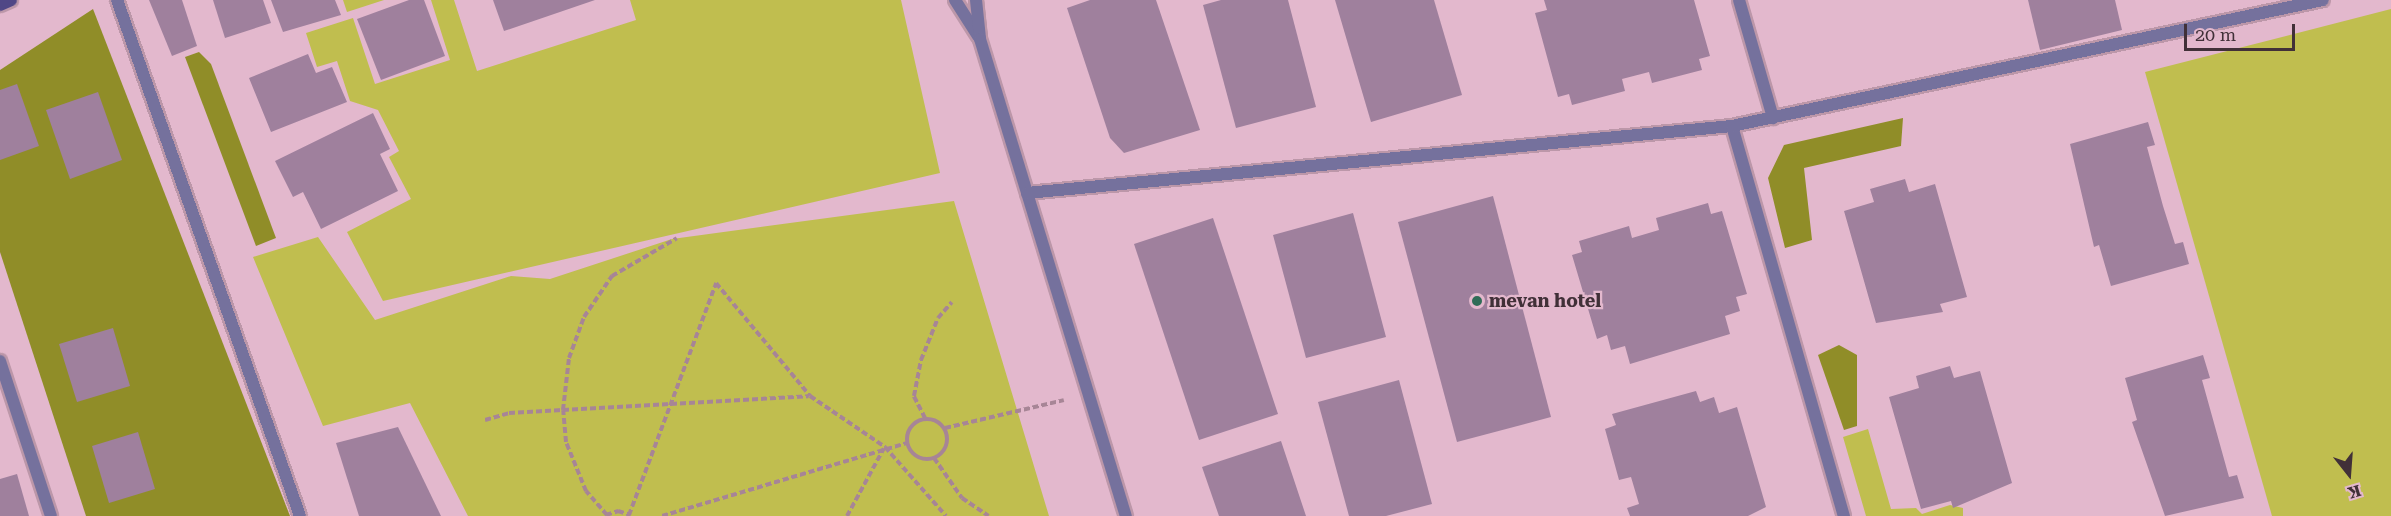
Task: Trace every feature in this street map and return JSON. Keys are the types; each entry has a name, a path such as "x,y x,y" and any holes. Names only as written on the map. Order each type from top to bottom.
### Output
{"main road":[{"path":"0,5 11,0"}],"street":[{"path":"117,0 300,516"},
{"path":"955,0 981,39"},
{"path":"976,0 981,39 1126,516"},
{"path":"1739,0 1773,118"},
{"path":"1027,193 1732,126 2323,0"},
{"path":"1732,126 1844,516"},
{"path":"0,361 51,516"}],"path":[{"path":"677,238 612,276 584,317 569,358 563,410 567,442 586,491 606,515 630,515 716,283 810,396 885,447 946,516"},
{"path":"952,302 938,318 921,360 914,396 925,418 945,428 1088,394"},
{"path":"485,420 563,410 810,396"},
{"path":"907,443 914,422 925,418"},
{"path":"907,443 922,459 934,458 944,451 945,428"},
{"path":"662,516 885,447 907,443"},
{"path":"847,516 885,447"},
{"path":"934,458 962,498 989,516"}],"shaded area":[{"path":"343,0 384,0 347,12"},
{"path":"431,0 454,0 477,71 636,20 630,0 901,0 940,173 383,301 347,232 411,199 389,157 399,151 378,110 350,101 337,61 317,67 306,33 353,18 375,84 450,60"},
{"path":"93,9 290,516 86,516 0,252 0,70"},
{"path":"2391,9 2391,516 2272,516 2145,72"},
{"path":"199,52 211,64 276,238 256,246 185,57"},
{"path":"1903,118 1901,146 1804,168 1812,240 1785,248 1768,178 1784,145"},
{"path":"954,201 1049,516 468,516 410,403 323,426 253,257 318,237 375,320 511,276 550,279 672,239"},
{"path":"1839,345 1857,355 1857,426 1844,430 1818,355"},
{"path":"1868,429 1891,509 1916,508 1922,514 1950,505 1963,508 1963,516 1866,516 1843,437"}],"building":[{"path":"149,0 182,0 197,46 172,56"},
{"path":"213,0 263,0 271,23 225,38"},
{"path":"271,0 335,0 341,15 283,32"},
{"path":"409,0 424,0 445,56 381,80 357,19"},
{"path":"493,0 595,0 504,31"},
{"path":"1090,0 1156,0 1200,130 1124,153 1110,138 1067,8"},
{"path":"1221,0 1288,0 1316,107 1236,128 1203,5"},
{"path":"1335,0 1434,0 1462,95 1371,122"},
{"path":"1544,0 1694,0 1710,56 1699,59 1702,70 1652,83 1649,72 1622,79 1625,91 1572,105 1569,94 1558,97 1535,13 1547,10"},
{"path":"2028,0 2115,0 2122,30 2040,50"},
{"path":"308,54 316,73 332,67 347,102 271,132 249,78"},
{"path":"17,84 39,146 0,160 0,90"},
{"path":"98,92 122,160 70,179 46,110"},
{"path":"373,113 390,149 380,154 398,191 321,229 303,192 293,197 275,161"},
{"path":"2148,122 2155,145 2147,147 2163,206 2175,244 2183,242 2189,264 2111,286 2099,245 2094,247 2070,144"},
{"path":"1905,179 1909,192 1935,184 1967,297 1940,304 1943,312 1876,323 1844,211 1874,202 1870,189"},
{"path":"1493,196 1551,417 1457,442 1398,222"},
{"path":"1708,203 1711,214 1722,211 1747,294 1736,297 1740,311 1725,316 1730,334 1630,364 1625,346 1611,350 1607,335 1597,339 1572,255 1582,252 1579,241 1629,226 1632,238 1659,230 1656,218"},
{"path":"1353,213 1386,337 1306,358 1273,235"},
{"path":"1213,218 1278,414 1199,440 1134,244"},
{"path":"113,328 130,386 77,402 59,344"},
{"path":"2203,355 2210,378 2202,380 2229,477 2237,475 2244,498 2165,516 2132,422 2137,420 2125,378"},
{"path":"1950,366 1954,378 1980,371 2012,483 1953,508 1951,501 1921,509 1889,397 1919,388 1916,376"},
{"path":"1399,380 1432,504 1386,516 1349,516 1318,402"},
{"path":"1696,391 1700,402 1714,397 1719,413 1737,407 1766,507 1748,516 1630,516 1627,508 1639,504 1631,477 1619,480 1605,429 1616,425 1612,414"},
{"path":"398,427 441,516 359,516 336,443"},
{"path":"138,432 155,489 109,503 92,446"},
{"path":"1281,441 1306,516 1219,516 1202,467"},
{"path":"17,474 29,516 0,516 0,479"}],"place":[{"name":"mevan hotel","path":"1477,301"}]}
